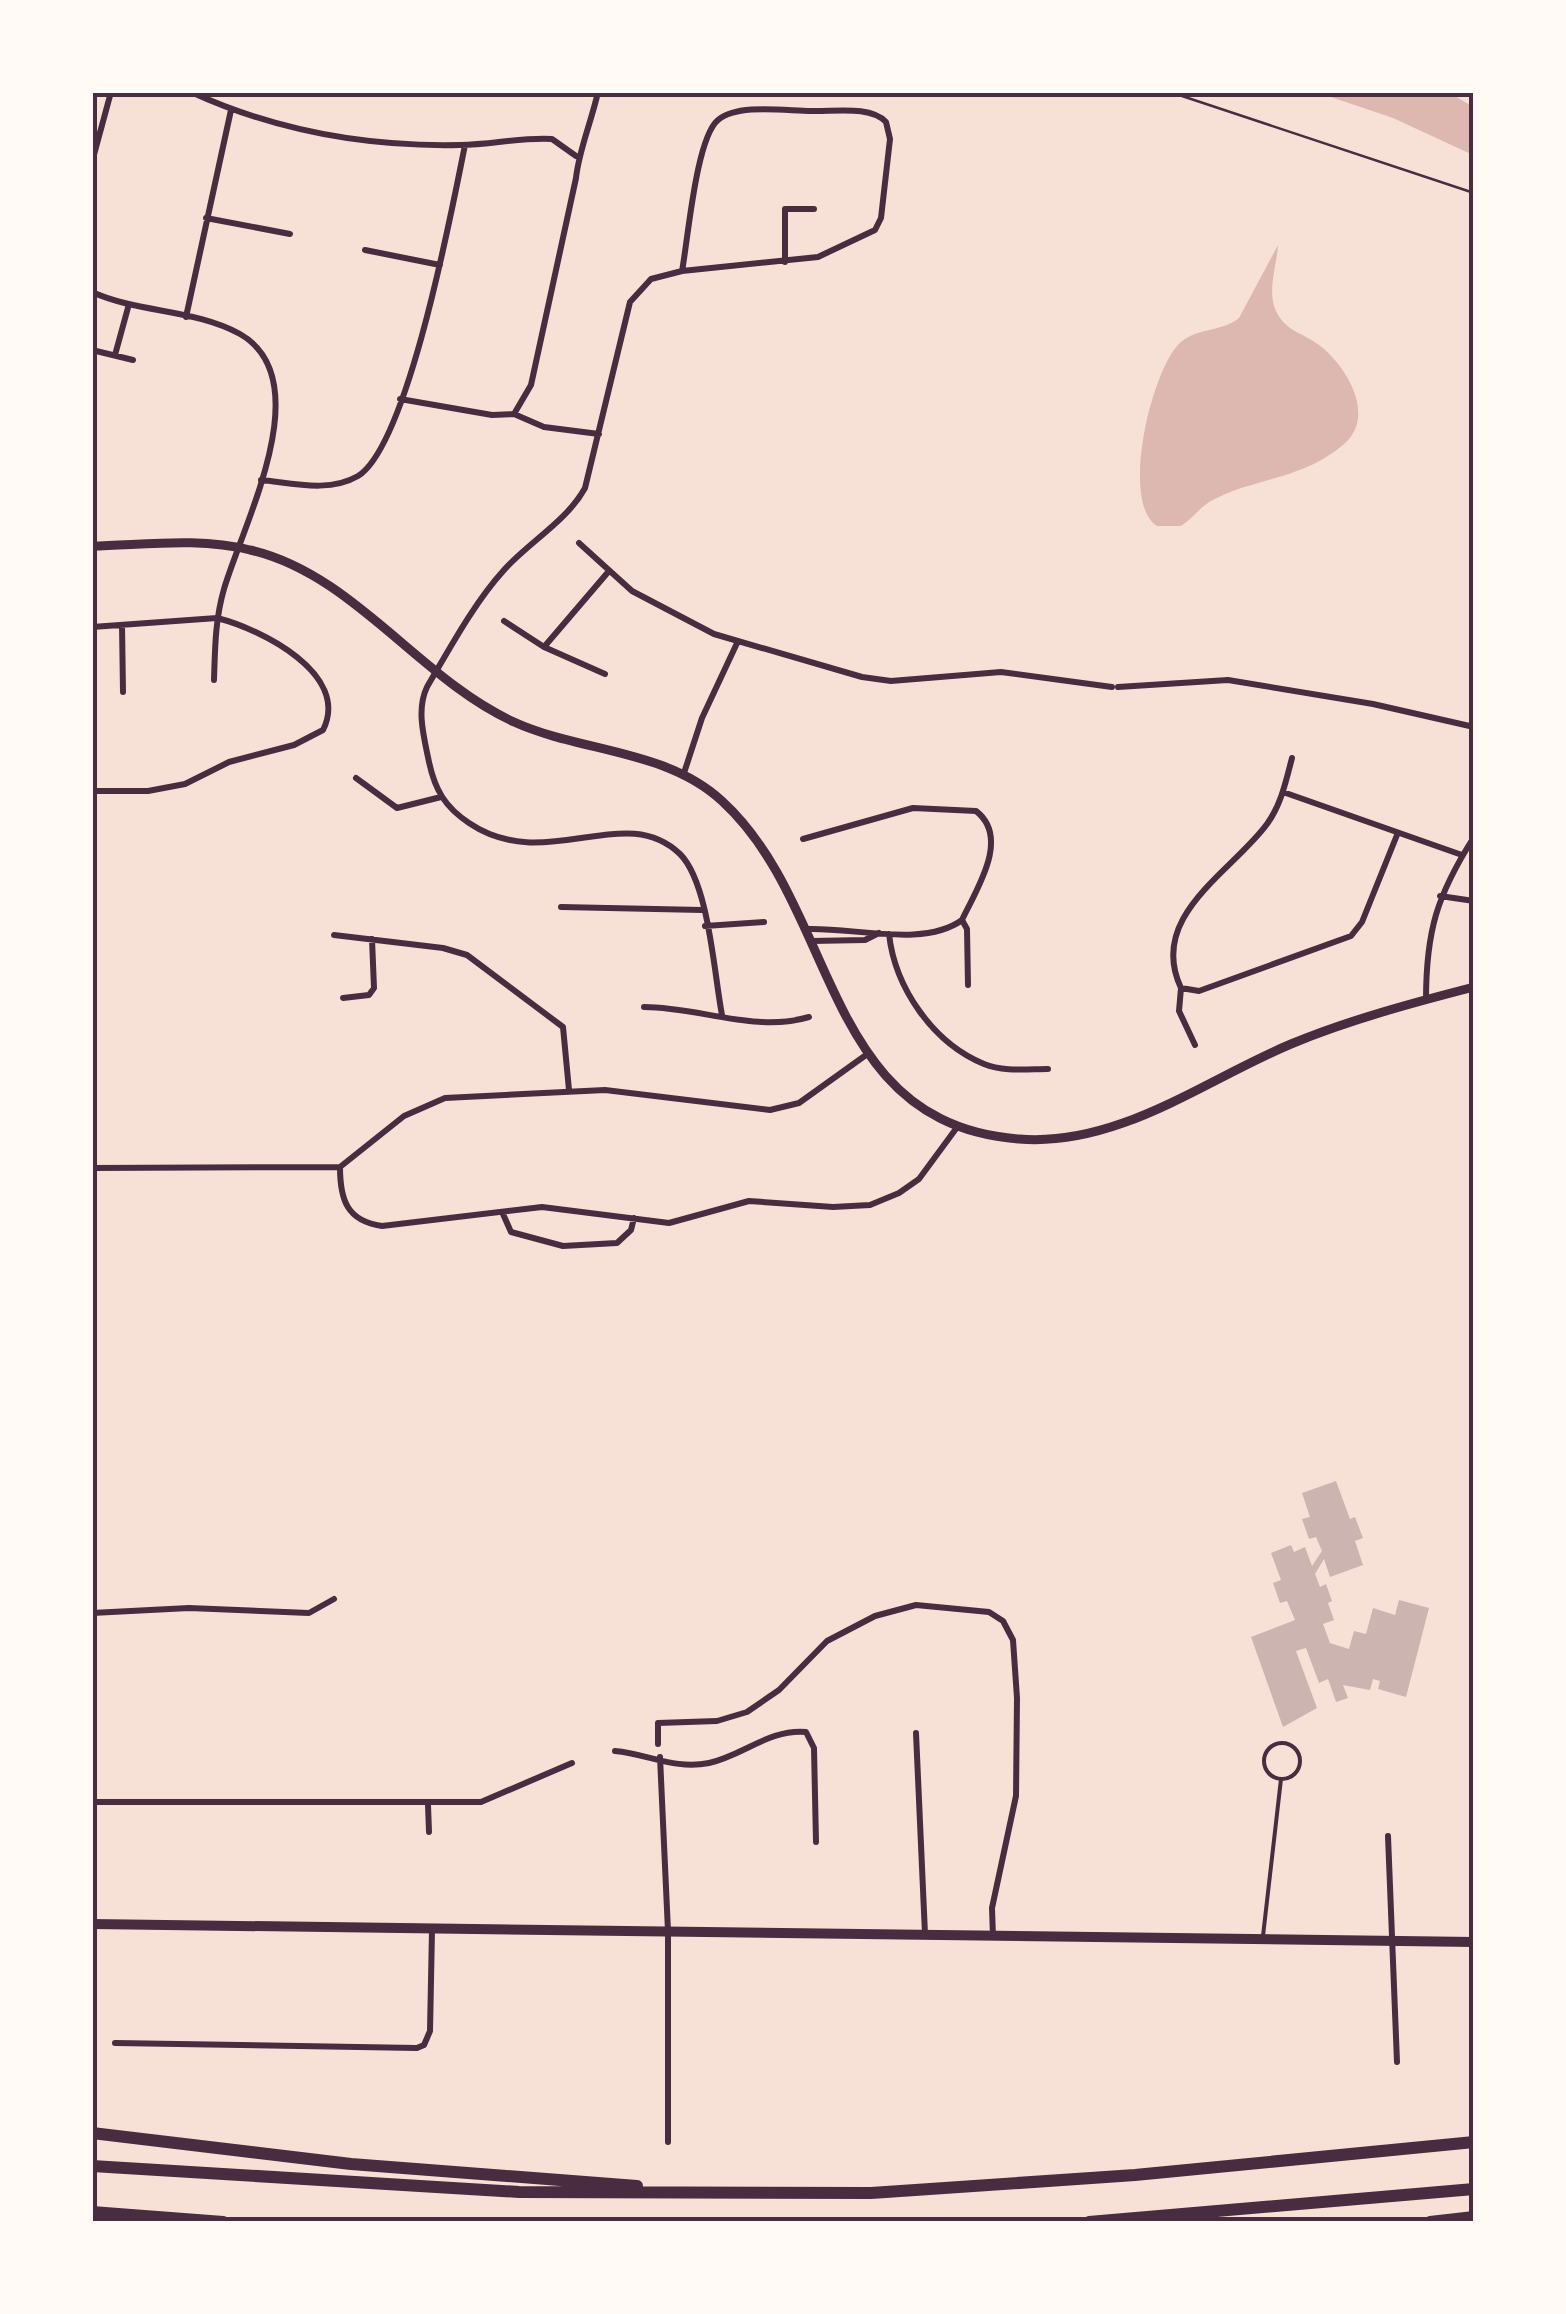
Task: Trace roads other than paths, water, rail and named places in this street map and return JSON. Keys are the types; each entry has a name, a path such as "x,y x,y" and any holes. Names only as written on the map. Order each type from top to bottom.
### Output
{"highway":[{"path":"92,2133 351,2164 729,2195"},
{"path":"92,2166 390,2187 729,2195 999,2185 1474,2142"},
{"path":"1089,2222 1474,2189"},
{"path":"92,2212 223,2222"},
{"path":"1430,2222 1474,2217"}],"main road":[{"path":"92,1924 1474,1942"}],"street":[{"path":"92,162 111,92"},
{"path":"191,92 231,110 364,142 465,145 552,139 576,156"},
{"path":"514,414 528,398 576,178 576,156 588,138 598,92"},
{"path":"186,317 231,110"},
{"path":"682,271 705,146 717,120 731,114 774,110 881,116 890,140 878,226 866,236 818,257 682,271 651,279 630,302 579,499 494,581 437,671 421,706 430,767 441,798 462,818 505,842 548,845 623,832 669,845 697,878 722,1016"},
{"path":"261,480 332,486 360,475 382,452 440,266 465,145"},
{"path":"785,262 785,210 814,210"},
{"path":"206,218 290,234"},
{"path":"364,250 440,266"},
{"path":"92,292 239,334 268,362 276,414 261,480 217,618 214,680"},
{"path":"115,356 130,303"},
{"path":"92,350 133,360"},
{"path":"400,399 492,415 514,414 544,427 598,434"},
{"path":"92,546 198,543 238,548 278,560 315,578 437,671 516,723 683,776 718,797 766,850 807,929 832,996 866,1055 902,1091 958,1126 1021,1140 1095,1134 1295,1043 1474,987"},
{"path":"579,543 640,596 738,642 878,680 1001,672 1115,687 1228,680 1374,704 1474,727"},
{"path":"544,647 609,571"},
{"path":"92,626 217,618 252,630 310,669 325,686 330,708 322,730 310,738 229,762 184,784 148,791 92,791"},
{"path":"504,621 544,647 606,674"},
{"path":"122,624 123,692"},
{"path":"683,776 702,718 738,642"},
{"path":"1195,1046 1178,1011 1181,988 1174,951 1187,912 1204,886 1268,824 1283,792 1292,758"},
{"path":"356,778 397,808 441,798"},
{"path":"1283,792 1462,855"},
{"path":"804,840 913,808 976,811 989,826 991,850 962,920 937,932 807,929"},
{"path":"1181,988 1199,991 1351,936 1362,922 1397,835"},
{"path":"1426,1000 1430,924 1440,896 1474,837"},
{"path":"1440,896 1474,901"},
{"path":"561,906 702,910"},
{"path":"962,920 967,930 968,985"},
{"path":"705,926 764,922"},
{"path":"812,941 865,940 884,933"},
{"path":"884,933 910,999 954,1044 987,1065 1048,1069"},
{"path":"334,935 467,955 558,1021 568,1038 569,1090"},
{"path":"343,998 369,995 374,988 372,939"},
{"path":"644,1008 766,1023 809,1017"},
{"path":"92,1168 340,1167 404,1116 432,1102 569,1090 633,1092 770,1110 800,1103 866,1055"},
{"path":"340,1167 340,1194 348,1211 364,1223 382,1226 553,1208 669,1223 750,1202 833,1207 870,1204 899,1193 919,1178 958,1126"},
{"path":"503,1214 511,1232 562,1246 617,1243 631,1230 634,1218"},
{"path":"92,1613 175,1608 309,1613 334,1599"},
{"path":"658,1744 658,1723 717,1721 746,1712 850,1626 916,1605 989,1612 1009,1628 1014,1664 1016,1796 992,1908 993,1936"},
{"path":"615,1751 662,1760 711,1762 778,1733 806,1732 814,1748 816,1842"},
{"path":"916,1733 925,1936"},
{"path":"662,1760 668,1932 668,2142"},
{"path":"92,1802 481,1802 572,1763"},
{"path":"428,1805 430,1832"},
{"path":"1388,1836 1396,1942 1398,2062"},
{"path":"115,2043 376,2051 424,2045 430,2030 432,1930"}],"lane":[{"path":"1282,1742 1298,1752 1300,1764 1293,1775 1281,1779 1270,1775 1264,1760 1272,1746 1282,1742"},
{"path":"1262,1940 1281,1779"}]}
